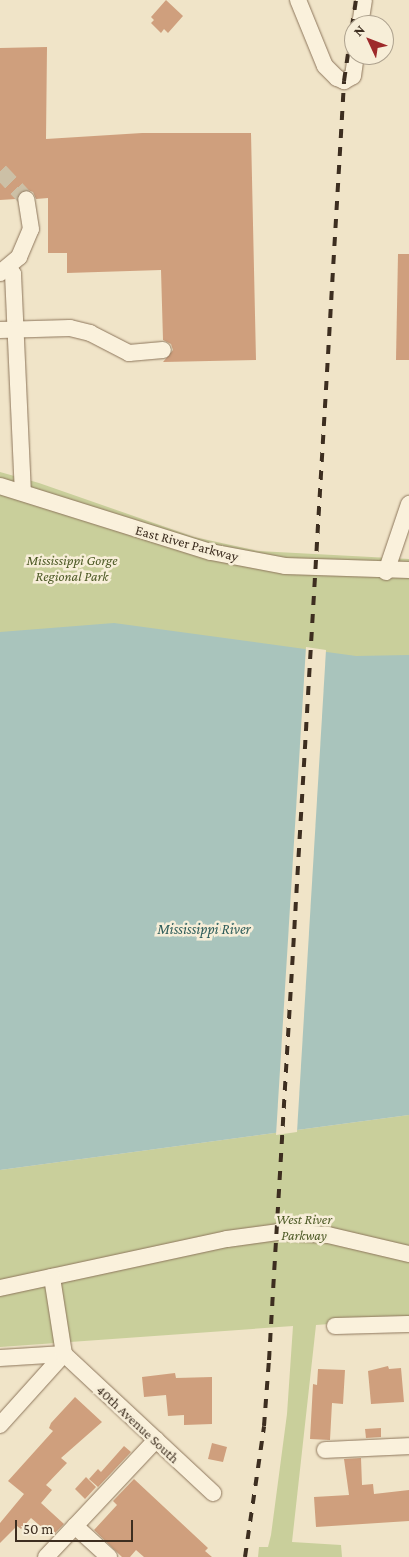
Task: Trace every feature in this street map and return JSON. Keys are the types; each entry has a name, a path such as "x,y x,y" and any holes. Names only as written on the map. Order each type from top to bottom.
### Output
{"street":[{"path":"298,0 325,66 337,78 344,81 353,76 355,65"},
{"path":"362,15 364,0"},
{"path":"23,492 8,330 14,274 4,270 19,257 32,229 26,199"},
{"path":"8,330 70,328 90,333 129,353 163,350"},
{"name":"East River Parkway","path":"0,486 211,552 285,566 386,572 409,570"},
{"path":"386,572 409,504"},
{"path":"0,1288 227,1239 278,1232 328,1235 409,1254"},
{"path":"52,1277 64,1354"},
{"path":"335,1326 409,1324"},
{"path":"0,1358 64,1354"},
{"path":"0,1424 64,1354"},
{"name":"40th Avenue South","path":"64,1354 213,1493"},
{"path":"46,1557 156,1440"},
{"path":"325,1450 409,1446"},
{"path":"75,1526 109,1557"}],"green space":[{"name":"Mississippi Gorge Regional Park","path":"0,472 39,483 194,537 258,551 409,559 409,665 0,646"},
{"name":"West River Parkway","path":"409,1115 409,1318 316,1325 292,1542 341,1545 342,1557 258,1557 259,1547 268,1547 271,1535 287,1414 293,1326 0,1347 0,1170"}],"water":[{"name":"Mississippi River","path":"114,623 356,656 409,655 409,1115 0,1170 0,632"}],"pier":[{"path":"306,647 326,650 297,1132 276,1135"}],"building":[{"path":"166,0 183,16 168,33 164,29 161,33 151,23 154,20 151,17"},
{"path":"47,47 46,139 142,133 251,133 256,360 163,362 173,350 171,344 163,340 161,270 67,273 67,253 48,253 48,198 36,199 33,192 25,189 19,192 16,199 0,200 0,48"},
{"path":"398,254 409,254 409,360 396,360"},
{"path":"388,1366 389,1369 401,1368 404,1402 371,1404 368,1371"},
{"path":"318,1369 345,1370 343,1404 332,1403 330,1440 310,1439 313,1384 317,1385"},
{"path":"175,1373 176,1378 212,1377 212,1424 184,1425 184,1415 168,1416 166,1395 144,1397 142,1377"},
{"path":"75,1397 102,1422 61,1458 67,1463 46,1485 52,1490 41,1503 64,1524 52,1536 31,1518 21,1529 17,1526 0,1543 0,1523 24,1494 8,1481 53,1431 49,1428 51,1423"},
{"path":"381,1428 381,1437 366,1438 365,1429"},
{"path":"212,1443 227,1447 223,1462 208,1459"},
{"path":"124,1446 131,1452 98,1487 89,1479 98,1469 101,1472"},
{"path":"361,1458 362,1485 373,1484 374,1494 409,1490 409,1521 316,1527 314,1497 349,1495 344,1459"},
{"path":"86,1477 96,1487 85,1499 75,1489"},
{"path":"134,1479 208,1548 205,1551 212,1557 144,1557 136,1550 130,1557 122,1557 94,1530 117,1505 113,1501"}],"tunnel":[{"path":"0,171 26,199"}],"railway":[{"path":"245,1557 264,1426 269,1360 344,81 356,0"}]}
